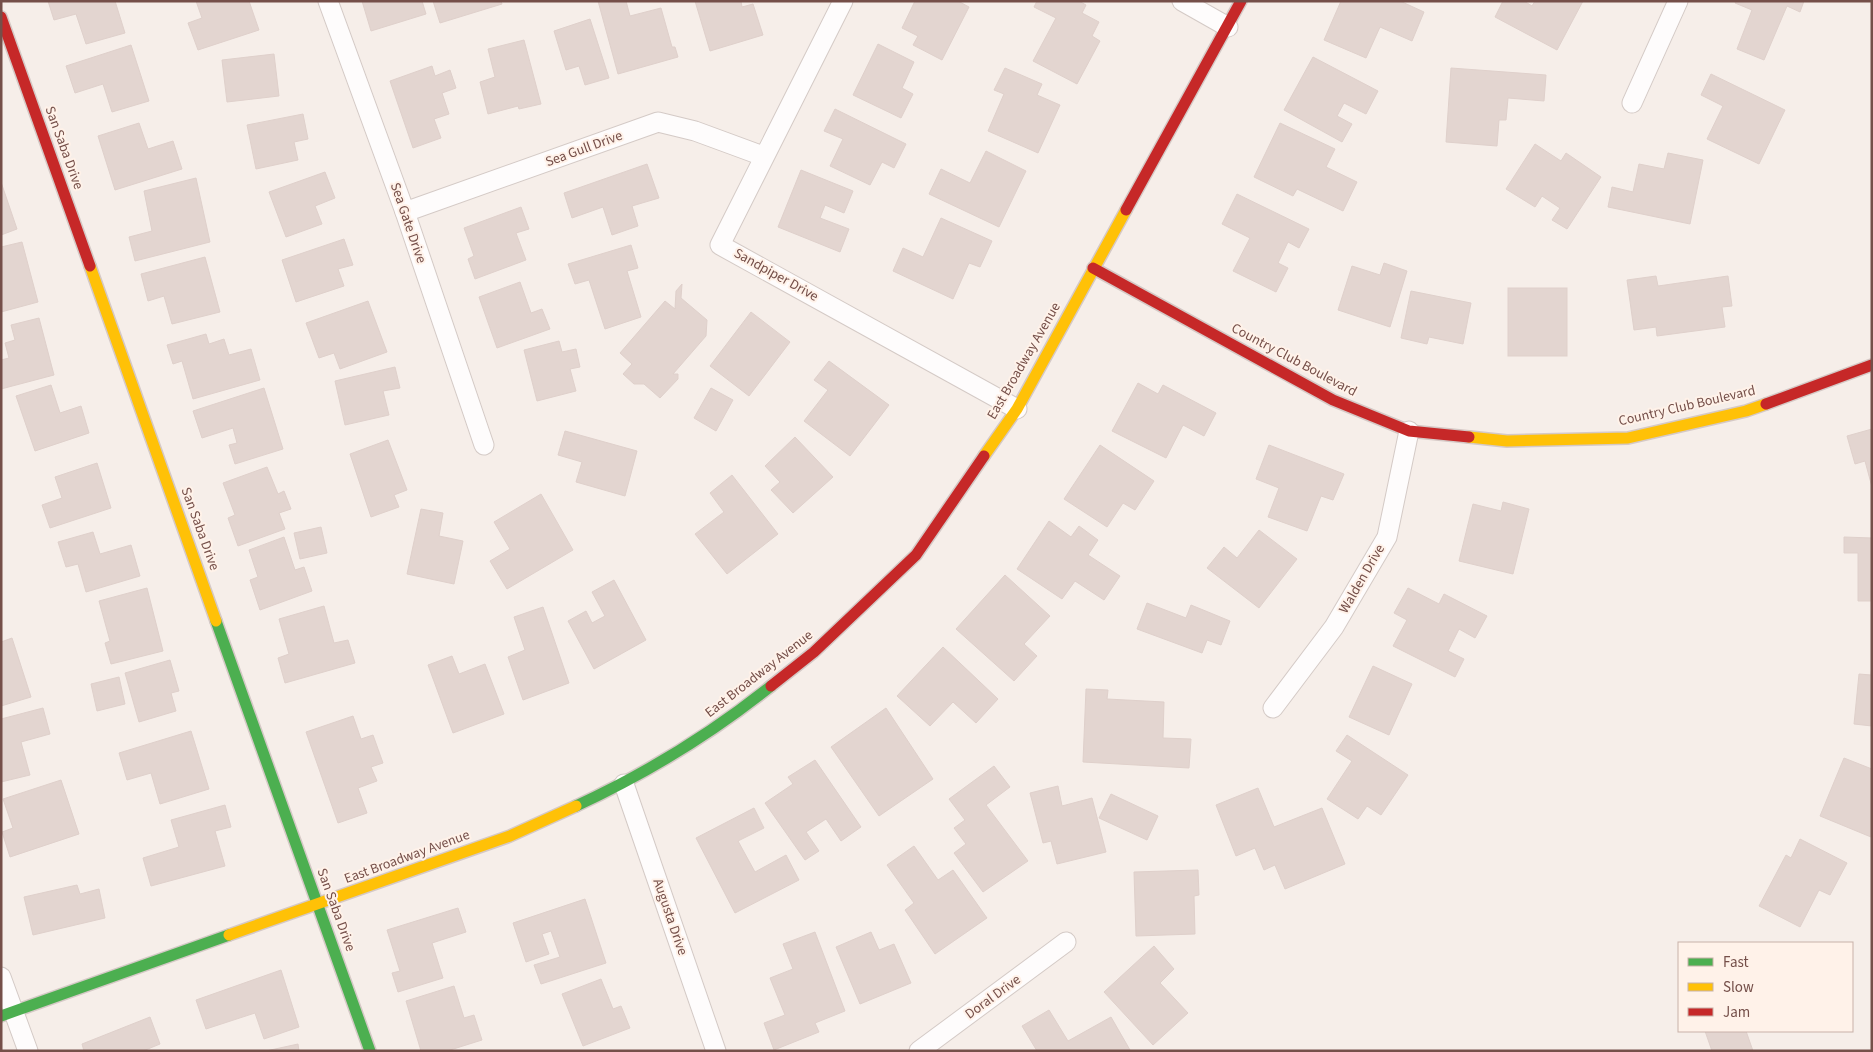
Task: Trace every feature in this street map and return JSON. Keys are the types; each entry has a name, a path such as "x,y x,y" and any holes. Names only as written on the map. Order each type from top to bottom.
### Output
{"street":[{"name":"Sea Gate Drive","path":"328,1 405,212 484,445"},
{"name":"Sandpiper Drive","path":"843,1 763,156 720,245 1017,409"},
{"path":"1182,1 1228,27"},
{"name":"East Broadway Avenue","path":"7,1013 510,836 624,784 735,715 814,652 916,555 1017,409 1241,1"},
{"path":"1632,102 1678,1"},
{"name":"San Saba Drive","path":"1,17 370,1051"},
{"name":"Sea Gull Drive","path":"405,212 658,122 695,131 763,156"},
{"name":"Country Club Boulevard","path":"1093,268 1332,400 1409,431 1506,441 1628,438 1746,411 1872,365"},
{"name":"Walden Drive","path":"1273,708 1334,627 1387,537 1409,431"},
{"name":"Augusta Drive","path":"624,784 716,1051"},
{"name":"Doral Drive","path":"919,1051 1066,942"},
{"path":"1,977 7,1013 28,1051"}],"building":[{"path":"48,1 115,1 125,33 86,44 76,14 54,20"},
{"path":"196,1 249,1 259,30 198,50 188,23 202,18"},
{"path":"362,1 422,1 426,14 371,31"},
{"path":"433,1 501,1 502,4 440,23"},
{"path":"598,1 626,1 630,16 661,8 672,47 675,47 678,57 618,74"},
{"path":"695,1 741,1 742,7 753,4 763,35 710,51"},
{"path":"915,1 958,1 969,7 942,60 913,45 918,36 902,28"},
{"path":"1037,1 1079,1 1086,5 1082,13 1099,22 1092,36 1100,41 1077,84 1033,61 1056,18 1034,7"},
{"path":"1341,1 1400,1 1424,12 1412,41 1380,27 1366,58 1324,40"},
{"path":"1503,1 1524,1 1532,6 1535,1 1583,1 1557,50 1495,17"},
{"path":"1736,1 1804,1 1800,12 1787,6 1764,60 1737,49 1752,10 1735,3"},
{"path":"590,19 609,78 585,85 579,66 566,70 554,31"},
{"path":"524,40 541,104 519,109 518,106 488,114 480,82 495,77 488,49"},
{"path":"878,44 914,62 902,88 913,94 901,118 853,95"},
{"path":"131,45 149,101 112,112 103,84 75,93 66,66"},
{"path":"274,54 279,96 227,102 222,60"},
{"path":"1313,57 1378,91 1366,114 1344,103 1337,116 1352,124 1342,142 1284,110"},
{"path":"432,66 435,76 450,70 456,88 442,93 449,114 434,119 441,138 413,148 390,81"},
{"path":"1005,68 1042,84 1037,95 1060,105 1038,153 988,131 1004,94 994,90"},
{"path":"1451,68 1546,75 1544,101 1508,98 1506,120 1499,120 1497,146 1446,142"},
{"path":"1711,74 1785,110 1759,164 1707,139 1723,106 1701,95"},
{"path":"835,109 906,144 894,168 882,162 870,185 830,166 843,139 824,131"},
{"path":"303,114 308,139 294,142 298,160 256,169 247,125"},
{"path":"139,123 148,149 173,141 182,169 115,190 98,136"},
{"path":"1280,123 1335,149 1326,167 1357,182 1343,211 1297,189 1293,196 1254,177"},
{"path":"1535,144 1561,161 1566,153 1601,177 1567,229 1552,220 1560,208 1542,196 1535,207 1506,189"},
{"path":"986,151 1026,171 999,227 929,194 941,169 970,183"},
{"path":"1668,153 1703,160 1690,224 1608,207 1612,187 1633,192 1639,164 1664,169"},
{"path":"647,164 659,198 632,206 638,226 612,235 603,207 572,218 564,193"},
{"path":"801,170 853,191 844,213 825,205 820,218 849,229 840,252 778,227"},
{"path":"325,172 335,198 315,206 322,224 286,237 269,192"},
{"path":"196,178 210,242 135,261 129,237 152,231 144,191"},
{"path":"1,182 17,229 1,235"},
{"path":"1237,194 1309,229 1299,248 1288,242 1278,263 1288,268 1276,292 1233,271 1250,238 1222,224"},
{"path":"521,207 529,229 516,233 526,260 475,279 468,259 474,256 464,228"},
{"path":"941,218 992,241 980,267 969,263 953,299 893,271 903,248 923,257"},
{"path":"344,239 353,265 338,269 344,286 296,302 282,260"},
{"path":"22,242 38,302 1,312 1,247"},
{"path":"631,245 638,268 627,271 641,317 605,329 589,280 575,284 568,264"},
{"path":"205,257 220,312 172,324 164,296 148,301 141,274"},
{"path":"1384,263 1407,271 1390,327 1338,310 1352,266 1380,275"},
{"path":"1656,276 1658,286 1728,276 1732,306 1722,307 1725,327 1657,336 1656,327 1634,330 1627,280"},
{"path":"520,282 531,313 542,309 550,329 497,348 479,297"},
{"path":"682,284 681,298 707,320 706,336 673,374 678,374 678,379 660,398 644,384 634,384 623,374 632,364 620,353 665,301 675,309 676,291"},
{"path":"1508,288 1567,288 1567,356 1508,356"},
{"path":"1411,291 1471,303 1463,344 1429,337 1427,344 1401,338"},
{"path":"368,301 387,352 340,369 334,353 319,358 306,323"},
{"path":"751,312 790,342 749,396 710,366"},
{"path":"39,318 54,375 1,389 1,360 9,358 5,343 15,340 11,325"},
{"path":"206,334 209,344 224,339 229,355 251,349 260,380 193,399 182,361 173,364 167,345"},
{"path":"559,341 562,352 576,349 580,367 570,369 576,391 537,401 524,350"},
{"path":"829,361 889,405 850,456 804,421 828,390 814,380"},
{"path":"395,367 400,388 383,391 389,415 345,425 335,381"},
{"path":"1138,383 1158,394 1163,385 1216,413 1204,436 1183,425 1166,458 1112,431"},
{"path":"51,385 60,413 81,406 89,433 35,451 16,396"},
{"path":"264,388 283,449 235,464 229,445 237,443 233,428 202,438 193,411"},
{"path":"711,388 733,400 716,431 694,418"},
{"path":"1872,429 1872,487 1865,461 1855,464 1847,436"},
{"path":"565,431 637,451 625,496 576,482 582,462 558,455"},
{"path":"795,437 833,477 793,513 771,490 780,482 765,466"},
{"path":"388,440 407,490 394,495 399,507 371,517 350,454"},
{"path":"1100,445 1154,481 1135,510 1123,503 1107,527 1064,499"},
{"path":"1269,445 1344,474 1333,500 1321,496 1307,531 1268,517 1279,488 1256,479"},
{"path":"97,463 111,508 50,528 42,505 62,498 55,477"},
{"path":"267,467 278,494 284,491 291,509 279,513 285,529 238,546 228,518 235,515 223,483"},
{"path":"732,475 778,534 727,574 695,534 724,512 710,493"},
{"path":"541,494 573,550 507,589 490,561 510,549 494,522"},
{"path":"1503,502 1529,509 1513,574 1459,561 1473,504 1501,511"},
{"path":"421,509 443,513 439,536 463,541 454,584 407,574"},
{"path":"1049,521 1071,537 1079,526 1098,540 1088,555 1120,576 1104,600 1075,581 1062,599 1017,569"},
{"path":"321,527 327,553 300,559 294,533"},
{"path":"1259,530 1297,559 1259,608 1207,568 1224,547 1237,558"},
{"path":"93,532 100,554 131,545 140,576 86,592 78,564 66,567 58,542"},
{"path":"284,537 295,570 304,567 312,591 260,610 250,580 258,577 249,550"},
{"path":"1844,537 1872,538 1872,601 1858,601 1858,553 1844,553"},
{"path":"1005,575 1050,616 1024,644 1037,656 1014,681 956,629"},
{"path":"614,580 646,640 594,669 568,621 586,611 592,623 605,616 592,592"},
{"path":"147,588 163,651 111,664 105,643 110,641 99,601"},
{"path":"1408,588 1439,604 1444,594 1487,616 1475,638 1459,629 1448,651 1464,659 1455,677 1393,646 1407,620 1394,613"},
{"path":"1147,603 1186,618 1191,605 1230,621 1221,645 1207,640 1202,653 1137,629"},
{"path":"324,606 334,643 348,640 355,663 285,683 278,658 289,654 279,619"},
{"path":"543,607 569,683 523,700 508,657 525,650 514,617"},
{"path":"12,638 31,697 1,706 1,642"},
{"path":"943,647 998,699 976,723 953,702 930,726 897,696"},
{"path":"452,656 459,674 485,664 504,714 453,733 428,665"},
{"path":"170,660 179,691 171,693 176,711 139,722 125,673"},
{"path":"1373,666 1412,684 1389,735 1349,717"},
{"path":"1872,666 1872,726 1854,724 1859,674 1871,675"},
{"path":"119,677 125,704 97,711 91,684"},
{"path":"1086,689 1108,690 1107,699 1164,702 1163,738 1191,739 1189,768 1083,762"},
{"path":"43,708 50,734 21,742 30,775 1,782 1,719"},
{"path":"886,708 933,779 879,816 831,747"},
{"path":"353,716 361,739 373,735 383,763 371,767 377,781 358,788 367,813 338,823 306,732"},
{"path":"191,731 209,789 160,804 151,773 127,780 119,753"},
{"path":"1347,735 1408,775 1381,815 1367,806 1358,819 1327,799 1352,761 1336,751"},
{"path":"1844,758 1872,769 1871,837 1820,816"},
{"path":"815,760 861,827 841,841 826,819 806,832 819,851 805,860 765,803 793,784 788,777"},
{"path":"994,766 1010,787 986,805 1028,861 983,892 954,853 966,844 954,828 965,820 949,799"},
{"path":"61,780 79,834 10,857 2,832 13,828 3,799"},
{"path":"1058,786 1062,806 1092,798 1106,852 1057,864 1051,841 1043,843 1030,793"},
{"path":"1258,788 1274,827 1322,808 1345,864 1285,889 1275,865 1264,870 1255,848 1236,856 1216,805"},
{"path":"1111,794 1158,816 1147,840 1099,818"},
{"path":"225,805 231,827 215,831 225,866 151,886 143,858 179,847 171,820"},
{"path":"754,808 764,828 738,841 755,872 786,855 799,880 735,913 696,838"},
{"path":"1800,839 1847,863 1830,895 1819,890 1800,927 1759,906 1786,855 1791,858"},
{"path":"914,846 938,880 953,870 987,918 935,954 905,910 914,903 887,865"},
{"path":"1198,870 1199,895 1194,896 1195,934 1136,936 1134,872"},
{"path":"77,885 80,894 99,889 105,918 33,935 24,897"},
{"path":"585,899 606,963 541,984 534,965 560,957 551,931 542,934 549,954 526,962 513,923"},
{"path":"458,908 466,932 432,943 443,978 398,992 392,973 400,971 387,930"},
{"path":"815,932 845,1011 815,1023 819,1032 774,1050 764,1023 785,1015 770,978 793,969 783,944"},
{"path":"871,932 879,950 894,944 911,983 860,1004 836,947"},
{"path":"1154,946 1174,969 1160,983 1188,1013 1153,1045 1104,992"},
{"path":"281,970 299,1027 264,1039 255,1013 206,1029 196,1000"},
{"path":"601,979 613,1009 621,1006 630,1028 583,1046 562,994"},
{"path":"454,986 464,1018 474,1015 482,1040 447,1051 421,1051 406,1001"},
{"path":"1049,1010 1068,1041 1111,1017 1130,1050 1037,1051 1022,1026"},
{"path":"150,1017 160,1044 143,1051 84,1051 82,1044"},
{"path":"1705,1032 1746,1032 1753,1051 1712,1051"},
{"path":"298,1044 299,1051 266,1051"}],"traffic: fast":[{"path":"216,621 370,1051"},
{"path":"576,806 627,781 677,752 701,737 771,686"},
{"path":"1,1016 229,935"}],"traffic: slow":[{"path":"984,456 1017,409 1126,210"},
{"path":"90,266 216,621"},
{"path":"1469,437 1507,441 1628,438 1746,411 1766,404"},
{"path":"229,935 510,836 576,806"}],"traffic: jam":[{"path":"1126,210 1241,1"},
{"path":"1,17 90,266"},
{"path":"1093,268 1333,400 1409,431 1469,437"},
{"path":"1766,404 1872,365"},
{"path":"771,686 814,652 916,555 984,456"}]}
